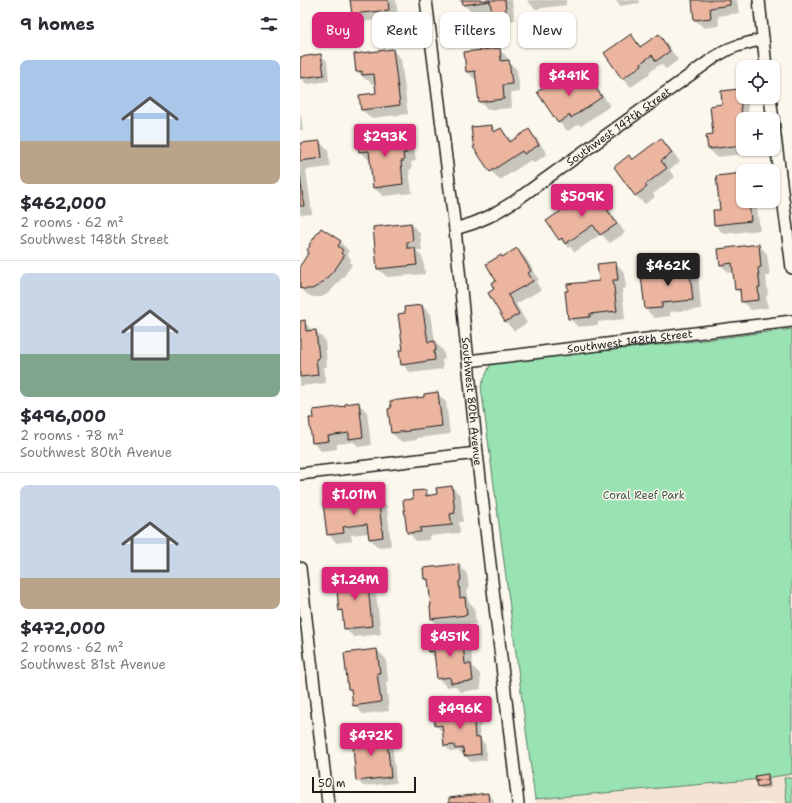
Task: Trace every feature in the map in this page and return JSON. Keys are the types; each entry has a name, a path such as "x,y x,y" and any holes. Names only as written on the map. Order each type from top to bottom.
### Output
{"street":[{"name":"Southwest 80th Avenue","path":"426,0 455,229 477,453 518,803"},
{"path":"758,0 765,60"},
{"name":"Southwest 147th Street","path":"455,229 490,216 515,201 715,57 737,46 763,39"},
{"path":"771,104 792,268"},
{"name":"Southwest 148th Street","path":"468,361 792,321"},
{"path":"300,474 477,453"},
{"path":"300,568 328,803"}],"shaded area":[{"path":"792,774 792,803 536,803 535,799 751,780"}],"green space":[{"name":"Coral Reef Park","path":"792,329 792,774 751,780 535,799 481,386 491,363"},
{"path":"784,778 792,778 792,803 787,803"}],"building":[{"path":"350,0 388,0 389,10 364,13 352,12"},
{"path":"462,0 505,0 506,11 492,12 490,1 463,5"},
{"path":"692,0 730,0 730,5 710,8 711,18 694,20"},
{"path":"631,34 640,47 659,34 670,51 656,61 652,55 641,63 642,65 622,79 604,53"},
{"path":"500,48 501,61 509,60 512,84 503,85 504,99 479,102 475,71 466,72 464,52"},
{"path":"393,49 400,105 361,110 359,95 376,93 374,74 362,75 362,71 356,72 354,54"},
{"path":"321,54 324,75 300,78 300,57"},
{"path":"585,73 602,97 571,118 570,115 558,123 537,92 558,77 564,87"},
{"path":"736,89 736,104 741,104 741,112 736,112 736,146 708,149 706,135 713,134 710,106 722,104 721,91"},
{"path":"492,125 492,130 494,132 501,128 510,142 529,129 539,145 524,154 522,151 490,172 473,147 475,146 473,143 471,127"},
{"path":"405,132 407,153 403,153 404,161 401,161 403,184 373,188 369,151 359,152 358,137"},
{"path":"661,138 672,153 661,161 667,168 645,185 647,187 635,196 614,167 629,155 632,160"},
{"path":"320,141 322,158 300,161 300,143"},
{"path":"736,174 736,208 750,208 751,221 714,225 713,210 720,210 716,176"},
{"path":"300,176 304,206 300,206"},
{"path":"593,189 617,224 600,235 593,225 565,244 562,238 559,240 546,221"},
{"path":"411,223 413,241 407,242 407,248 415,248 417,265 377,269 373,227"},
{"path":"321,228 341,241 338,246 343,250 341,253 344,256 336,268 321,284 312,289 303,289 300,288 300,266 309,252 307,250 310,246 309,245"},
{"path":"759,244 761,267 758,268 760,287 758,287 759,300 741,302 740,289 735,290 732,263 720,265 718,249"},
{"path":"517,248 531,271 528,273 533,281 508,295 519,314 505,322 488,293 494,289 491,283 496,281 486,264"},
{"path":"616,262 618,280 613,280 617,311 590,314 590,317 568,319 565,291 568,291 567,284 599,281 597,264"},
{"path":"689,263 693,300 662,303 662,308 645,309 641,276 675,272 674,265"},
{"path":"422,305 428,342 435,341 435,360 401,365 399,350 403,350 398,314 405,313 404,307"},
{"path":"305,320 306,331 316,330 319,358 316,359 318,375 300,377 300,321"},
{"path":"438,392 442,426 391,433 388,409 391,408 390,401 424,397 424,394"},
{"path":"359,402 363,437 349,439 349,433 328,436 329,441 312,443 309,418 314,418 313,410 345,406 345,404"},
{"path":"452,486 455,513 450,514 452,525 420,528 421,532 407,533 403,500 413,499 412,491 426,490 426,496 437,494 436,488"},
{"path":"378,496 383,537 369,539 367,524 343,527 344,533 327,535 323,503"},
{"path":"459,564 461,580 459,581 460,598 465,597 467,615 431,619 428,579 424,579 423,568"},
{"path":"358,574 358,576 367,575 372,626 344,629 342,610 339,611 337,591 340,591 338,576"},
{"path":"462,633 465,664 471,664 473,681 451,683 450,677 437,679 434,651 428,652 426,638"},
{"path":"377,649 380,673 377,673 381,702 353,706 351,689 348,689 344,653"},
{"path":"476,708 477,721 474,722 475,738 480,737 481,754 464,756 463,748 455,749 454,745 444,746 442,725 435,726 434,713"},
{"path":"386,732 391,777 356,781 352,736"},
{"path":"768,774 768,780 756,781 755,776"},
{"path":"768,780 769,785 757,787 756,781"},
{"path":"488,793 489,803 449,803 449,798"}]}
